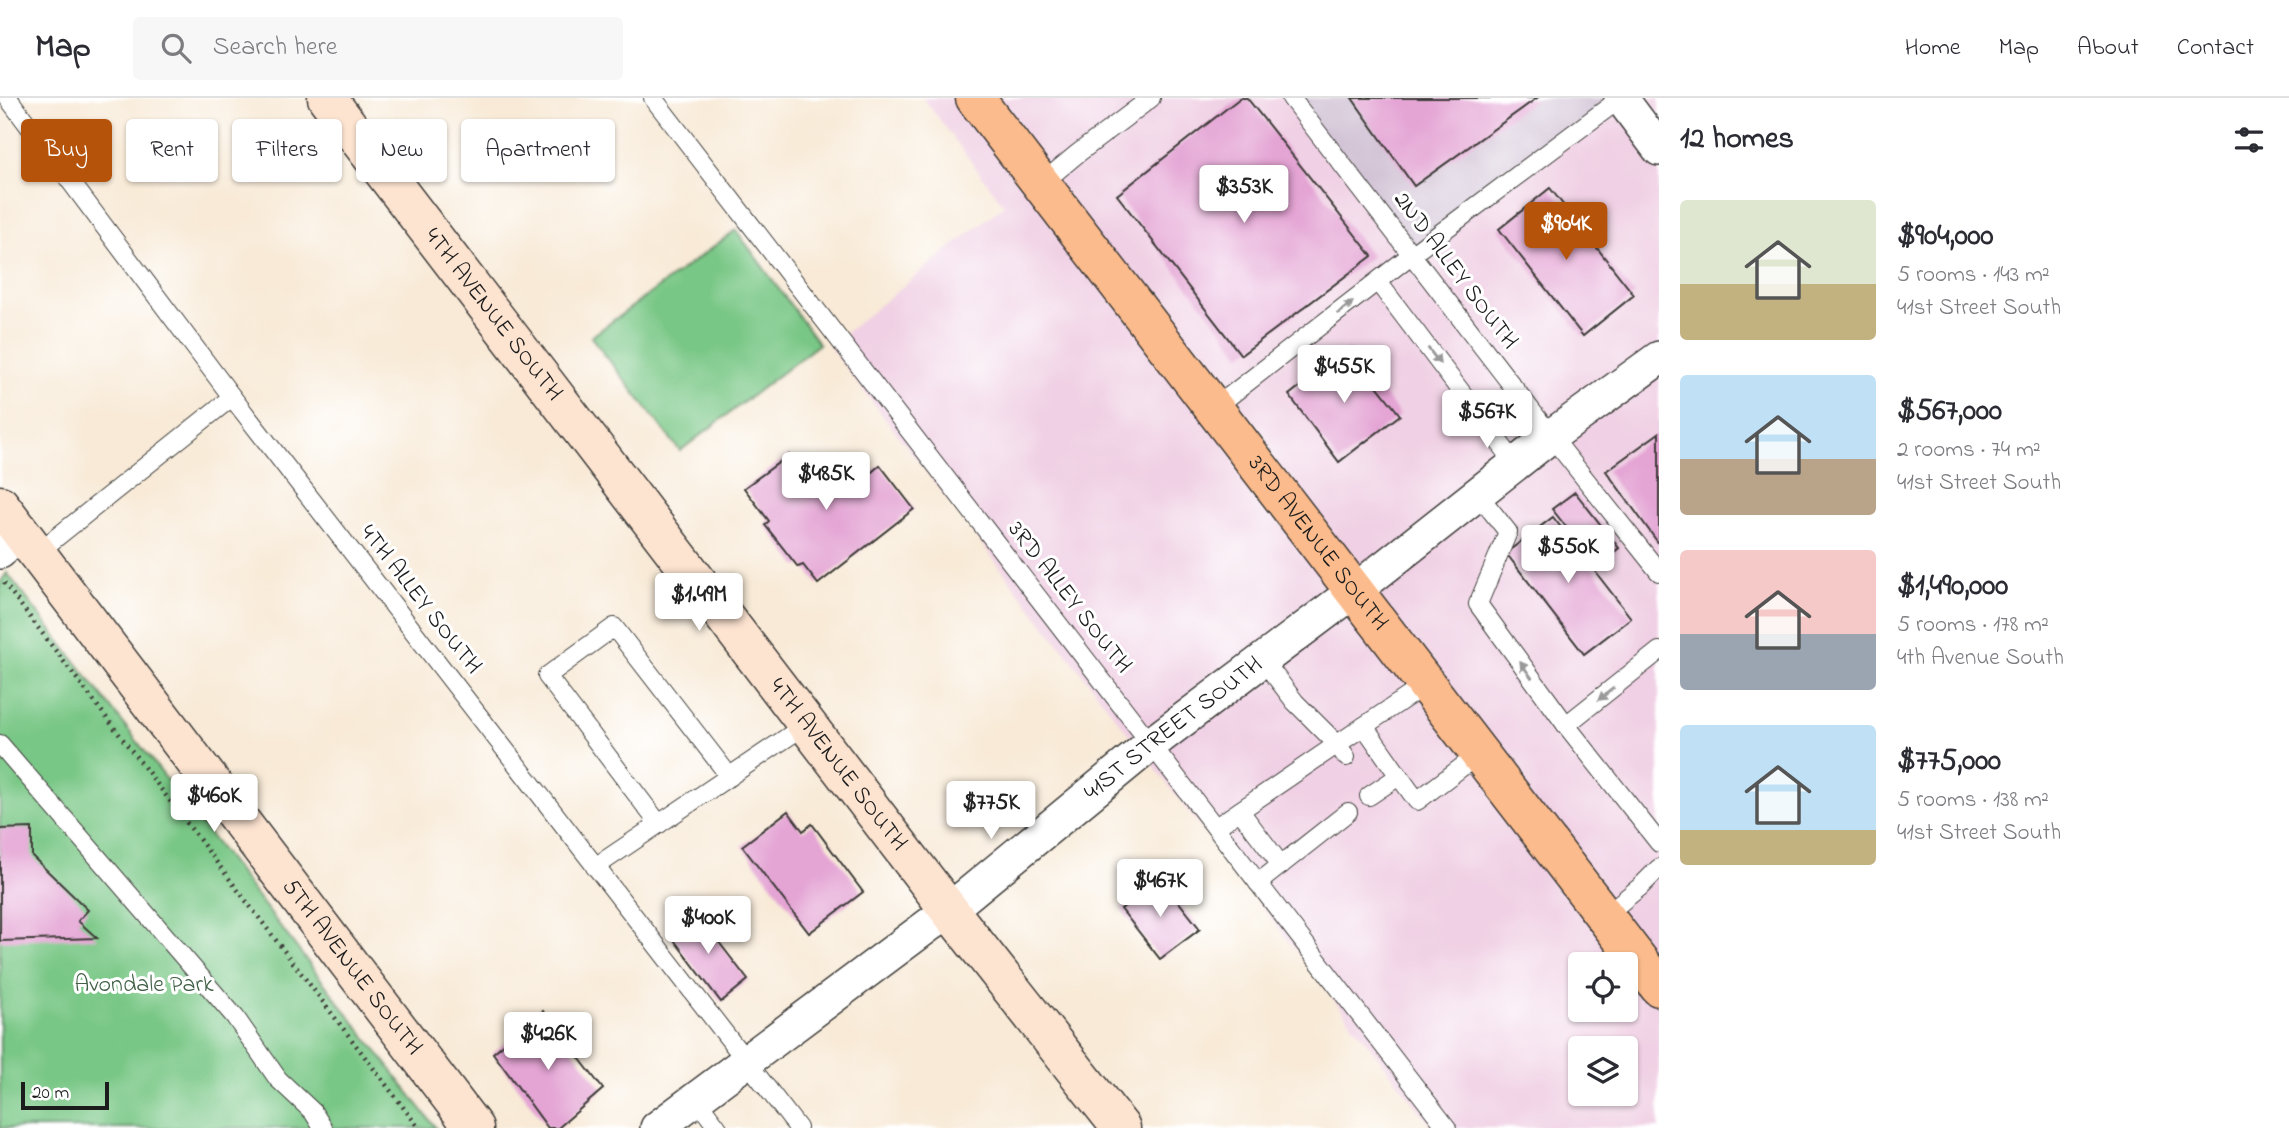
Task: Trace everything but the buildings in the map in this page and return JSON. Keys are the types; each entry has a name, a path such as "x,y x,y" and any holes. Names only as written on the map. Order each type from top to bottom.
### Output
{"main road":[{"name":"3RD AVENUE SOUTH","path":"975,98 1659,988"}],"street":[{"name":"4TH AVENUE SOUTH","path":"327,98 949,910 1121,1128"},
{"path":"1621,98 1655,135"},
{"name":"41ST STREET SOUTH","path":"657,1128 949,910 1152,744 1353,592 1550,436 1659,358"},
{"name":"5TH AVENUE SOUTH","path":"14,535 474,1128"}],"lane":[{"name":"4TH ALLEY SOUTH","path":"8,98 232,397 798,1128"},
{"name":"3RD ALLEY SOUTH","path":"653,98 1447,1128"},
{"path":"1041,184 1152,98"},
{"name":"2ND ALLEY SOUTH","path":"1291,98 1550,436 1659,572"},
{"path":"1213,409 1411,255 1621,98"},
{"path":"1378,282 1515,463"},
{"path":"14,535 232,397"},
{"path":"1477,493 1508,532 1478,604 1566,725 1659,843"},
{"path":"659,824 547,676 614,627 730,777"},
{"path":"1566,725 1659,651"},
{"path":"1263,660 1295,702 1341,750"},
{"path":"1216,827 1274,788 1308,775 1341,750 1364,726 1425,685"},
{"path":"595,867 807,724"},
{"path":"1364,726 1417,801 1479,754"},
{"path":"0,744 235,1017 278,1079 313,1112 323,1128"},
{"path":"1370,790 1399,776"},
{"path":"1274,788 1285,803"},
{"path":"1240,811 1281,865"},
{"path":"1258,883 1281,865 1310,832 1342,811"},
{"path":"1604,916 1659,868"},
{"path":"696,1099 718,1128"}],"path":[{"path":"0,577 419,1128"}],"shaded area":[{"path":"923,98 1659,98 1659,1128 1433,1128 829,346 1004,205"},
{"path":"1291,98 1621,98 1416,260"}],"green space":[{"path":"736,230 819,344 680,451 591,337"},
{"name":"Avondale Park","path":"7,573 436,1128 0,1128 0,583"}]}
